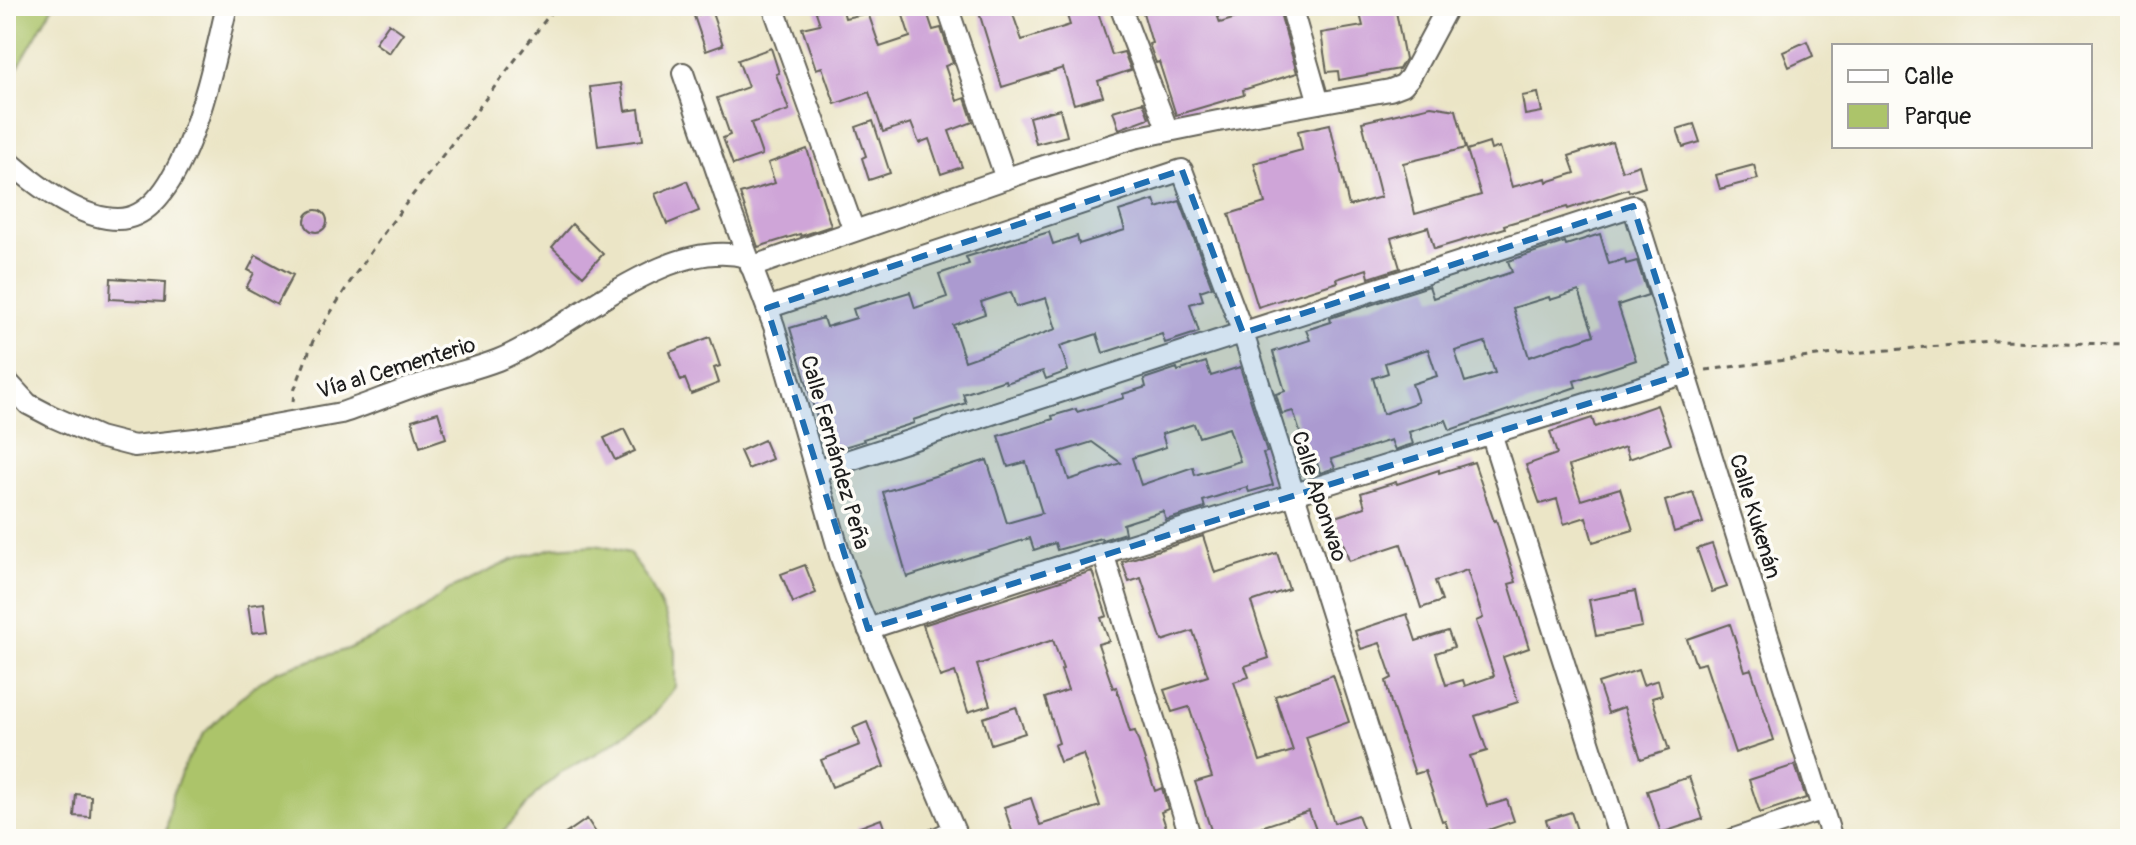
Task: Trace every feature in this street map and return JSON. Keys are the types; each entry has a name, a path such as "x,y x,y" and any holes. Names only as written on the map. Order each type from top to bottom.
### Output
{"street":[{"path":"6,159 53,195 101,216 119,219 133,216 148,206 163,192 186,151 201,108 227,6"},
{"path":"773,6 854,231"},
{"path":"947,6 1006,179"},
{"path":"1120,6 1168,131"},
{"path":"1291,6 1319,103"},
{"path":"749,262 854,231 1134,138 1390,90 1403,85 1410,77 1448,6"},
{"name":"Calle Fernández Peña","path":"683,73 774,326 840,555 868,629 956,834"},
{"name":"Calle Aponwao","path":"767,308 1182,170 1243,333 1403,839"},
{"name":"Calle Kukenán","path":"1243,333 1633,206 1832,839"},
{"name":"Vía al Cementerio","path":"6,380 28,404 99,437 134,446 195,439 341,413 498,360 549,333 626,285 684,259 732,253 749,262"},
{"path":"816,471 1243,333"},
{"path":"868,629 1686,373"},
{"path":"1491,433 1620,839"},
{"path":"1103,553 1191,839"},
{"path":"1734,839 1823,809"},
{"path":"935,839 956,834"}],"path":[{"path":"292,422 294,391 313,341 348,285 383,234 556,6"},
{"path":"1686,373 1825,355 1992,342 2130,344"}],"highlighted area":[{"path":"1182,170 1243,333 1633,206 1686,373 868,629 767,308"}],"green space":[{"path":"6,6 53,6 6,88"},
{"path":"596,545 629,553 650,583 666,617 675,651 675,687 653,716 594,755 561,772 495,839 165,839 172,795 185,764 204,733 254,686 277,671 348,649 386,631 418,613 448,590 512,560 553,548"}],"building":[{"path":"814,6 842,6 845,18 868,13 880,47 910,37 900,6 925,6 933,30 941,28 953,63 945,66 957,101 965,98 973,122 949,131 962,167 941,174 929,139 919,143 911,123 883,132 869,92 835,104 822,67 816,69 802,28 820,24"},
{"path":"977,6 1010,6 1022,40 1070,25 1064,6 1096,6 1112,55 1124,52 1131,70 1098,81 1103,96 1074,104 1063,68 1002,87"},
{"path":"1141,6 1214,6 1220,23 1261,10 1260,6 1278,6 1297,73 1243,90 1244,95 1176,115 1159,62 1156,63 1149,44 1152,43"},
{"path":"1358,6 1395,6 1405,59 1399,69 1339,80 1338,71 1327,72 1321,33 1363,26"},
{"path":"711,10 723,45 706,51 694,16"},
{"path":"389,23 403,33 389,53 375,43"},
{"path":"1807,41 1813,56 1789,67 1783,52"},
{"path":"771,48 779,73 776,74 789,110 751,123 762,155 733,165 723,138 730,135 717,98 748,87 738,60"},
{"path":"621,83 625,111 639,109 643,140 598,146 590,87"},
{"path":"1538,93 1542,112 1525,115 1522,96"},
{"path":"1143,102 1149,118 1119,129 1113,111"},
{"path":"1431,106 1456,110 1466,148 1403,163 1415,214 1481,195 1467,150 1489,143 1491,150 1500,147 1512,187 1546,178 1547,182 1575,173 1569,156 1612,142 1622,171 1639,165 1645,187 1629,192 1628,189 1568,209 1504,225 1505,228 1434,249 1428,227 1391,238 1400,268 1369,278 1367,269 1337,279 1338,282 1258,307 1229,214 1265,203 1254,163 1302,150 1298,131 1330,124 1349,206 1381,197 1362,122"},
{"path":"1060,109 1067,136 1036,144 1029,117"},
{"path":"873,121 890,173 869,180 862,158 866,156 856,127"},
{"path":"1694,124 1700,142 1683,147 1677,129"},
{"path":"807,149 831,226 758,247 740,194 775,183 768,163"},
{"path":"1754,165 1758,179 1720,189 1716,175"},
{"path":"687,181 699,211 667,224 655,194"},
{"path":"1154,200 1157,208 1180,201 1212,287 1200,291 1203,300 1190,304 1199,332 1165,343 1162,334 1103,353 1097,334 1060,346 1068,371 1046,379 1043,371 963,394 966,403 827,452 790,328 823,318 826,327 856,318 853,309 910,292 915,308 947,297 939,274 969,264 966,257 1049,232 1053,244 1077,236 1079,244 1125,230 1119,211","holes":["1011,292 1016,307 1046,298 1056,329 965,361 953,325 985,314 981,302"]},
{"path":"316,210 324,213 327,221 324,229 316,232 308,229 305,221 308,213"},
{"path":"572,224 603,254 583,276 552,247"},
{"path":"1600,234 1609,264 1625,259 1626,264 1637,261 1648,295 1618,305 1636,360 1574,381 1576,387 1450,430 1446,420 1409,432 1413,444 1395,450 1391,440 1331,459 1335,468 1320,473 1317,463 1311,465 1293,411 1282,414 1276,394 1285,391 1273,352 1310,340 1306,330 1331,322 1330,318 1429,286 1433,298 1512,272 1508,261 1565,242 1566,245","holes":["1579,291 1594,335 1529,357 1513,308","1485,342 1495,373 1465,382 1455,351","1428,349 1437,376 1412,384 1418,402 1383,414 1373,378 1388,373 1385,363"]},
{"path":"256,255 293,275 277,305 246,288 254,273 248,270"},
{"path":"111,278 165,282 164,302 110,299"},
{"path":"710,337 720,366 714,368 719,383 691,394 685,379 681,381 670,352"},
{"path":"1206,362 1211,376 1240,367 1267,452 1263,453 1273,485 1249,492 1247,487 1203,501 1205,508 1166,520 1163,511 1123,524 1125,533 1102,540 1057,550 1055,543 1034,550 1030,538 907,577 883,492 987,460 1007,523 1042,513 1026,462 1008,467 998,436 1053,419 1052,416 1124,398 1123,394 1146,387 1144,379 1177,368 1178,371","holes":["1194,424 1199,437 1229,428 1240,461 1195,475 1193,467 1141,485 1132,458 1166,447 1162,434","1092,442 1121,463 1069,480 1060,452"]},
{"path":"1657,405 1671,444 1629,459 1625,447 1569,466 1581,500 1620,488 1633,530 1593,542 1586,517 1564,524 1557,499 1540,504 1526,465 1557,454 1550,432 1592,418 1595,427"},
{"path":"438,412 446,438 420,447 412,420"},
{"path":"624,429 635,451 615,460 604,438"},
{"path":"764,440 772,459 748,469 740,451"},
{"path":"1474,462 1516,582 1509,584 1529,648 1503,657 1518,702 1475,716 1487,751 1470,756 1487,806 1507,800 1514,821 1488,830 1491,839 1451,839 1425,771 1415,774 1391,703 1386,681 1392,678 1380,643 1361,649 1355,631 1407,614 1416,641 1448,631 1454,647 1436,653 1446,685 1463,680 1465,686 1494,676 1476,621 1483,618 1467,570 1435,581 1442,601 1421,608 1401,544 1349,561 1335,517 1365,507 1361,493"},
{"path":"1693,492 1703,523 1674,532 1665,501"},
{"path":"1203,536 1215,573 1277,553 1289,589 1251,602 1269,658 1245,666 1249,677 1234,682 1260,761 1293,751 1275,696 1333,675 1349,722 1306,737 1334,823 1358,815 1367,839 1296,839 1316,830 1309,811 1225,839 1214,839 1195,782 1212,777 1189,707 1172,712 1164,690 1208,676 1193,631 1162,641 1141,578 1129,582 1122,562"},
{"path":"1712,544 1727,587 1712,592 1697,549"},
{"path":"805,565 816,593 793,603 781,574"},
{"path":"1092,571 1107,616 1101,618 1109,641 1098,644 1130,732 1135,731 1155,791 1162,788 1168,809 1161,812 1170,839 1007,839 1013,834 1004,807 1031,798 1040,825 1100,806 1083,754 1060,762 1054,745 1059,743 1045,698 1068,690 1053,640 977,665 990,705 968,712 955,672 940,677 923,625"},
{"path":"1635,591 1642,627 1596,636 1589,600"},
{"path":"264,603 268,631 252,633 248,605"},
{"path":"1730,624 1745,671 1751,669 1774,740 1735,753 1705,663 1696,665 1687,639"},
{"path":"1638,670 1643,685 1658,680 1662,695 1652,698 1669,750 1641,759 1624,707 1608,713 1598,683"},
{"path":"1016,707 1025,733 991,744 983,718"},
{"path":"867,722 884,767 832,787 821,760 860,745 853,728"},
{"path":"1795,765 1806,798 1760,813 1749,780"},
{"path":"1689,777 1703,819 1661,833 1647,791"},
{"path":"76,794 91,796 90,817 74,816"},
{"path":"1571,812 1580,839 1552,839 1546,820"},
{"path":"587,819 600,839 558,839"},
{"path":"881,819 888,839 861,839 857,828"}]}
